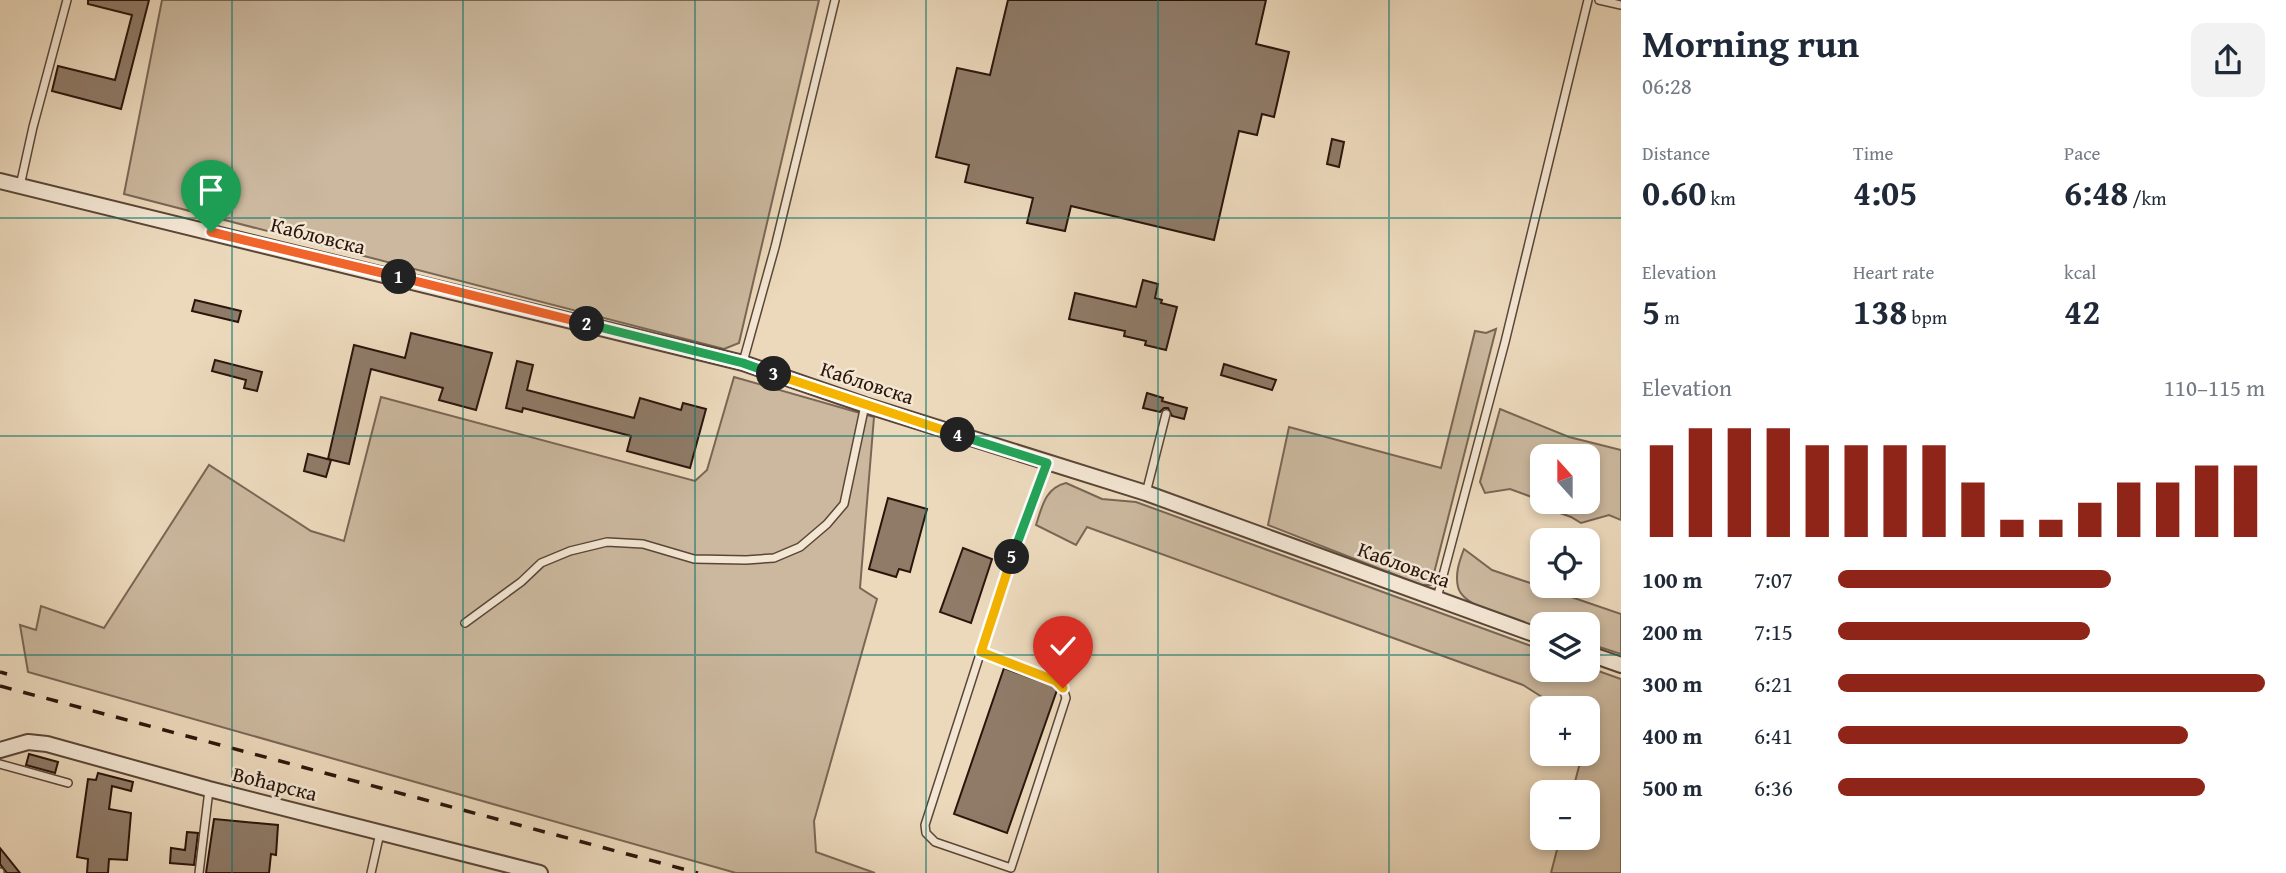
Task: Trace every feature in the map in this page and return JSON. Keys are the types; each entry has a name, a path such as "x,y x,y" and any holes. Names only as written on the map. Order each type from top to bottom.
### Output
{"street":[{"name":"Кабловска","path":"0,181 743,363 865,405 1146,494 1530,633"},
{"path":"1600,658 1621,665"},
{"name":"Воћарска","path":"0,750 28,742 47,744 209,789 540,873"}],"lane":[{"path":"20,186 67,0"},
{"path":"743,363 775,247 835,0"},
{"path":"1437,599 1505,342 1588,0"},
{"path":"1599,0 1621,5"},
{"path":"465,623 521,582 541,563 570,551 607,542 643,544 694,559 774,558 800,547 827,524 844,504 865,405"},
{"path":"1146,494 1166,414"},
{"path":"981,652 1056,681 1063,688 1066,698 1011,868 935,842 926,833 925,825 1019,533 1047,463"},
{"path":"0,764 68,782"},
{"path":"199,873 209,789"},
{"path":"371,873 380,832"}],"shaded area":[{"path":"162,0 819,0 739,343 724,349 124,194"},
{"path":"1496,329 1431,585 1421,585 1268,525 1289,427 1441,468 1475,331 1486,333"},
{"path":"734,377 874,417 860,588 877,599 814,821 816,852 875,873 736,873 28,672 20,625 36,630 41,606 104,628 209,465 311,531 344,541 381,397 695,481 707,470"},
{"path":"1500,409 1569,437 1597,444 1530,444 1530,497 1510,489 1485,493 1480,482"},
{"path":"1600,445 1621,450 1621,520 1609,515 1581,523 1563,514 1600,514"},
{"path":"1066,483 1102,499 1136,502 1530,646 1530,682 1600,682 1600,672 1621,679 1621,873 1551,873 1557,850 1600,850 1600,780 1575,780 1579,766 1600,766 1600,696 1540,696 1523,685 1087,527 1076,545 1036,525 1049,494"},
{"path":"1464,549 1492,570 1530,583 1530,598 1574,598 1621,614 1621,654 1600,647 1600,612 1530,612 1530,624 1494,614 1462,595 1457,582"}],"building":[{"path":"88,0 149,0 121,109 52,91 58,66 115,80 132,15 88,4"},
{"path":"1008,0 1266,0 1256,44 1289,52 1274,117 1262,114 1257,135 1239,131 1214,240 1071,206 1065,231 1027,223 1033,198 965,182 969,165 936,157 957,68 990,75"},
{"path":"1332,139 1344,142 1339,167 1327,164"},
{"path":"1143,280 1158,284 1155,298 1162,300 1161,303 1177,307 1166,350 1145,345 1146,341 1124,336 1125,331 1069,319 1075,293 1136,307"},
{"path":"195,300 241,311 238,322 192,311"},
{"path":"411,333 492,353 476,410 439,400 443,388 371,369 349,464 328,459 354,345 405,358"},
{"path":"215,360 262,372 257,391 244,388 246,380 212,371"},
{"path":"517,361 533,365 527,390 634,418 640,398 681,410 683,403 706,409 690,468 627,451 631,436 523,408 522,412 506,408"},
{"path":"1224,364 1276,380 1272,390 1221,375"},
{"path":"1147,393 1163,398 1162,401 1187,408 1184,419 1172,416 1168,408 1160,412 1143,408"},
{"path":"308,454 331,460 326,477 304,471"},
{"path":"888,498 927,509 910,572 899,569 896,577 869,569"},
{"path":"963,548 992,559 971,623 940,612"},
{"path":"1004,668 1053,686 1057,690 1007,833 954,814"},
{"path":"29,754 58,762 55,773 26,765"},
{"path":"98,773 133,782 131,791 112,786 109,809 131,813 127,860 109,859 108,873 87,873 88,859 77,857 88,779 96,780"},
{"path":"214,819 278,825 276,855 271,854 269,873 206,873"},
{"path":"187,832 198,833 194,865 170,863 171,848 185,850"},
{"path":"0,848 20,873 7,873 0,864"}],"railway":[{"path":"0,672 7,674"},
{"path":"0,686 698,873"}],"route":[{"path":"211,232 743,363 1047,463 1019,533 981,652 1056,681 1063,688"}]}
